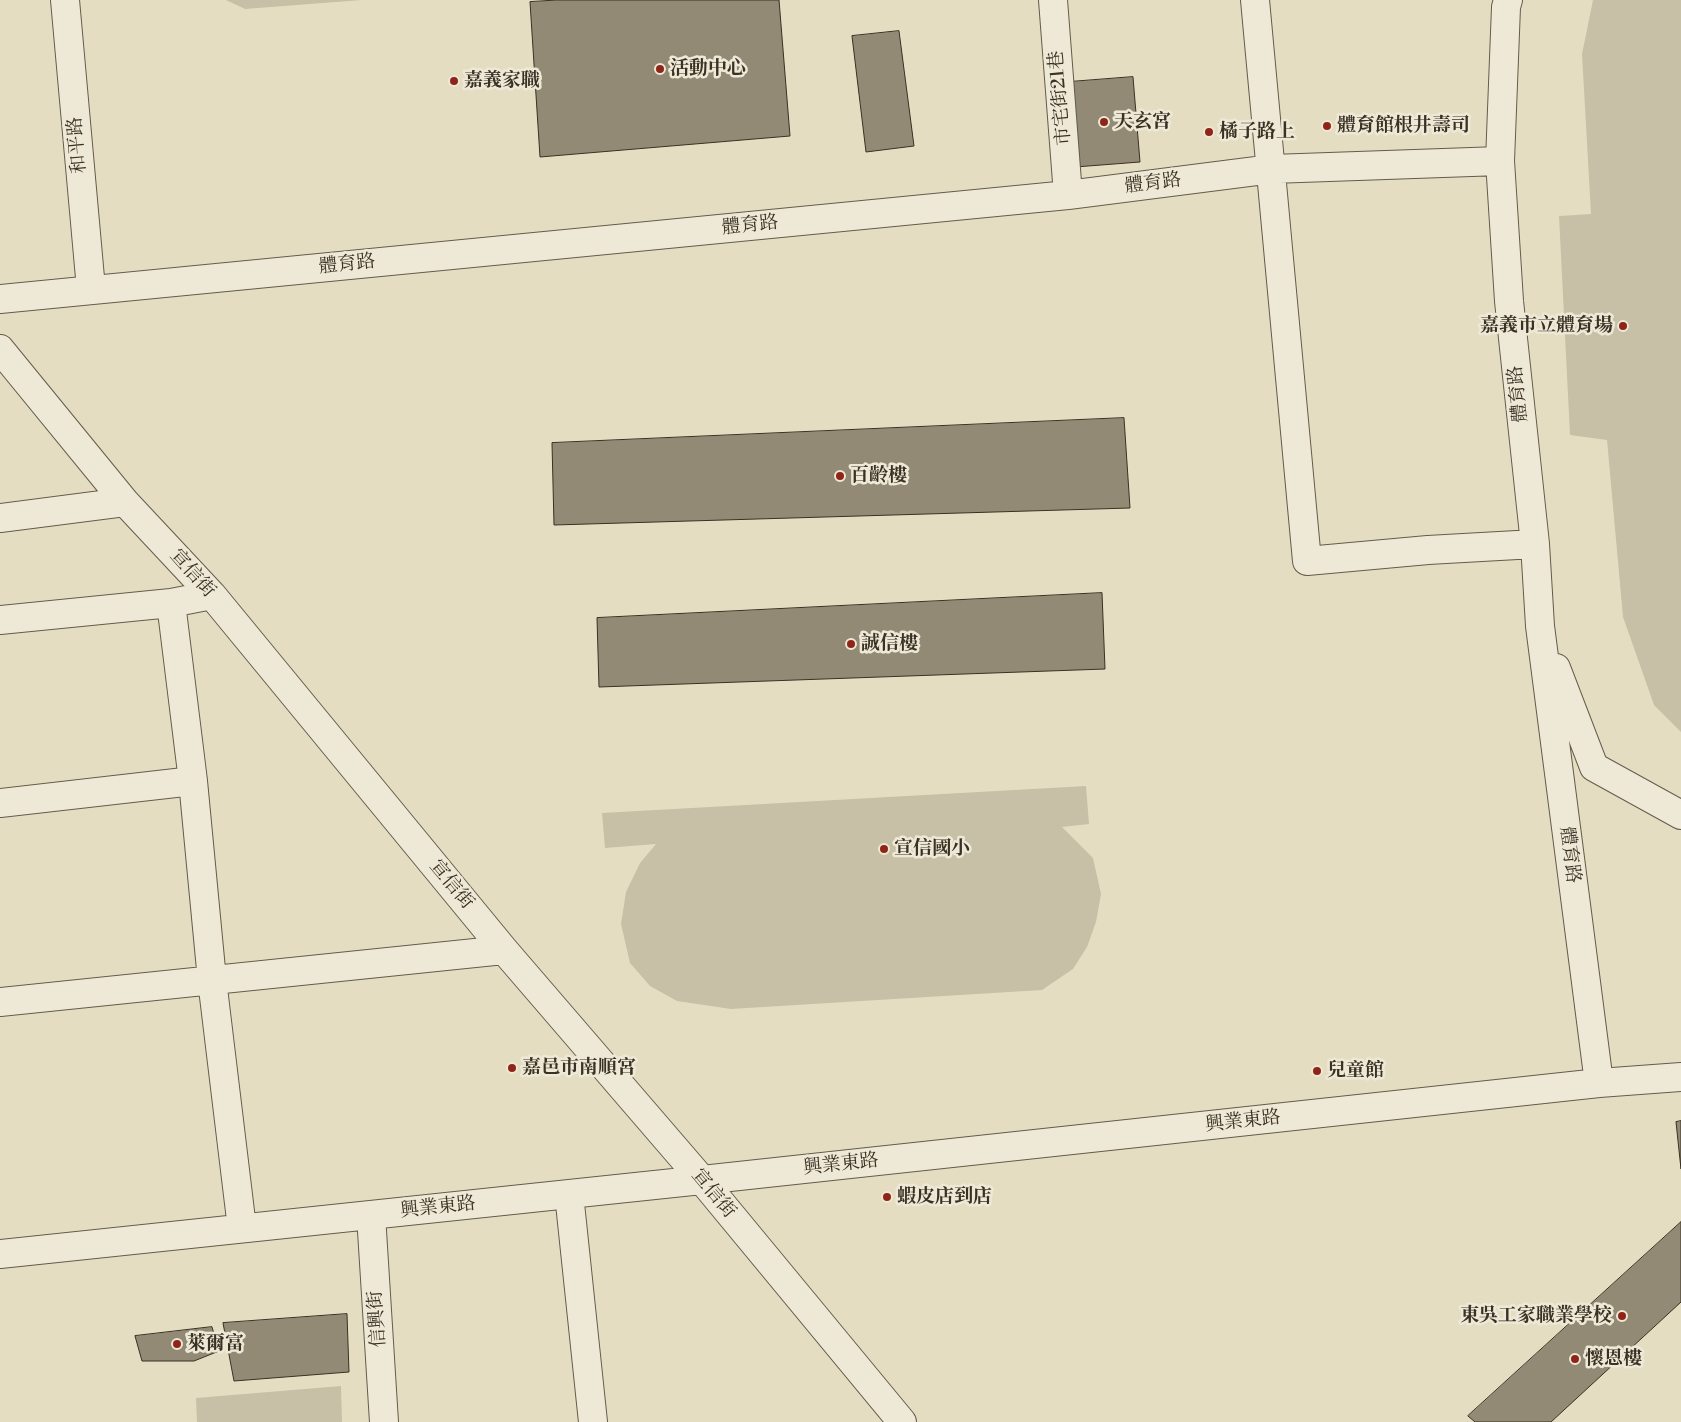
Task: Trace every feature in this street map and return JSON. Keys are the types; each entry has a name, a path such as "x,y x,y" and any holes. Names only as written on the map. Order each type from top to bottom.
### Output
{"street":[{"name":"和平路","path":"65,0 91,290"},
{"name":"市宅街21巷","path":"1053,0 1068,195"},
{"path":"1255,0 1307,561 1428,550 1534,544"},
{"name":"體育路","path":"1508,0 1506,7 1500,161 1509,300 1534,544 1540,626 1599,1083"},
{"name":"體育路","path":"0,299 1068,195 1272,169 1500,161"},
{"name":"宣信街","path":"1,353 126,502 212,595 504,950 702,1180 902,1422"},
{"path":"0,518 126,502"},
{"path":"0,620 171,603 212,595"},
{"path":"171,603 193,781 212,980 242,1228"},
{"name":"體育路","path":"1540,626 1594,767 1681,815"},
{"path":"0,803 193,781"},
{"path":"0,1002 504,950"},
{"name":"興業東路","path":"0,1254 1599,1083 1681,1077"},
{"path":"569,1194 593,1422"},
{"name":"信興街","path":"371,1215 384,1422"}],"shaded area":[{"path":"226,0 362,0 245,9"},
{"name":"嘉義市立體育場","path":"1593,0 1681,0 1681,732 1654,705 1623,617 1607,440 1570,435 1559,216 1591,214 1582,54"},
{"path":"1086,786 1089,824 1062,827 1093,858 1101,894 1096,922 1087,947 1073,969 1042,990 731,1009 677,1001 650,986 630,963 621,924 626,892 640,863 656,844 605,848 602,813"},
{"path":"341,1386 342,1422 197,1422 196,1398"}],"building":[{"name":"活動中心","path":"557,0 779,0 790,136 540,157 530,2"},
{"path":"899,31 914,146 866,152 852,36"},
{"name":"天玄宮","path":"1133,77 1140,162 1075,167 1069,82"},
{"name":"百齡樓","path":"1124,418 1130,508 554,525 552,443"},
{"name":"誠信樓","path":"1102,593 1105,669 599,687 597,618"},
{"path":"1681,1121 1681,1169 1676,1122"},
{"name":"懷恩樓","path":"1681,1222 1681,1302 1551,1422 1475,1422 1468,1416"},
{"path":"347,1314 349,1372 234,1381 223,1323"},
{"name":"萊爾富","path":"212,1327 219,1351 194,1361 142,1361 135,1336"}],"place":[{"name":"活動中心","path":"660,69"},
{"name":"嘉義家職","path":"454,81"},
{"name":"天玄宮","path":"1104,122"},
{"name":"體育館根井壽司","path":"1327,126"},
{"name":"橘子路上","path":"1209,132"},
{"name":"嘉義市立體育場","path":"1623,326"},
{"name":"百齡樓","path":"840,476"},
{"name":"誠信樓","path":"851,644"},
{"name":"宣信國小","path":"884,849"},
{"name":"嘉邑市南順宮","path":"512,1068"},
{"name":"兒童館","path":"1317,1071"},
{"name":"蝦皮店到店","path":"887,1197"},
{"name":"東吳工家職業學校","path":"1622,1316"},
{"name":"萊爾富","path":"177,1344"},
{"name":"懷恩樓","path":"1575,1359"}]}
